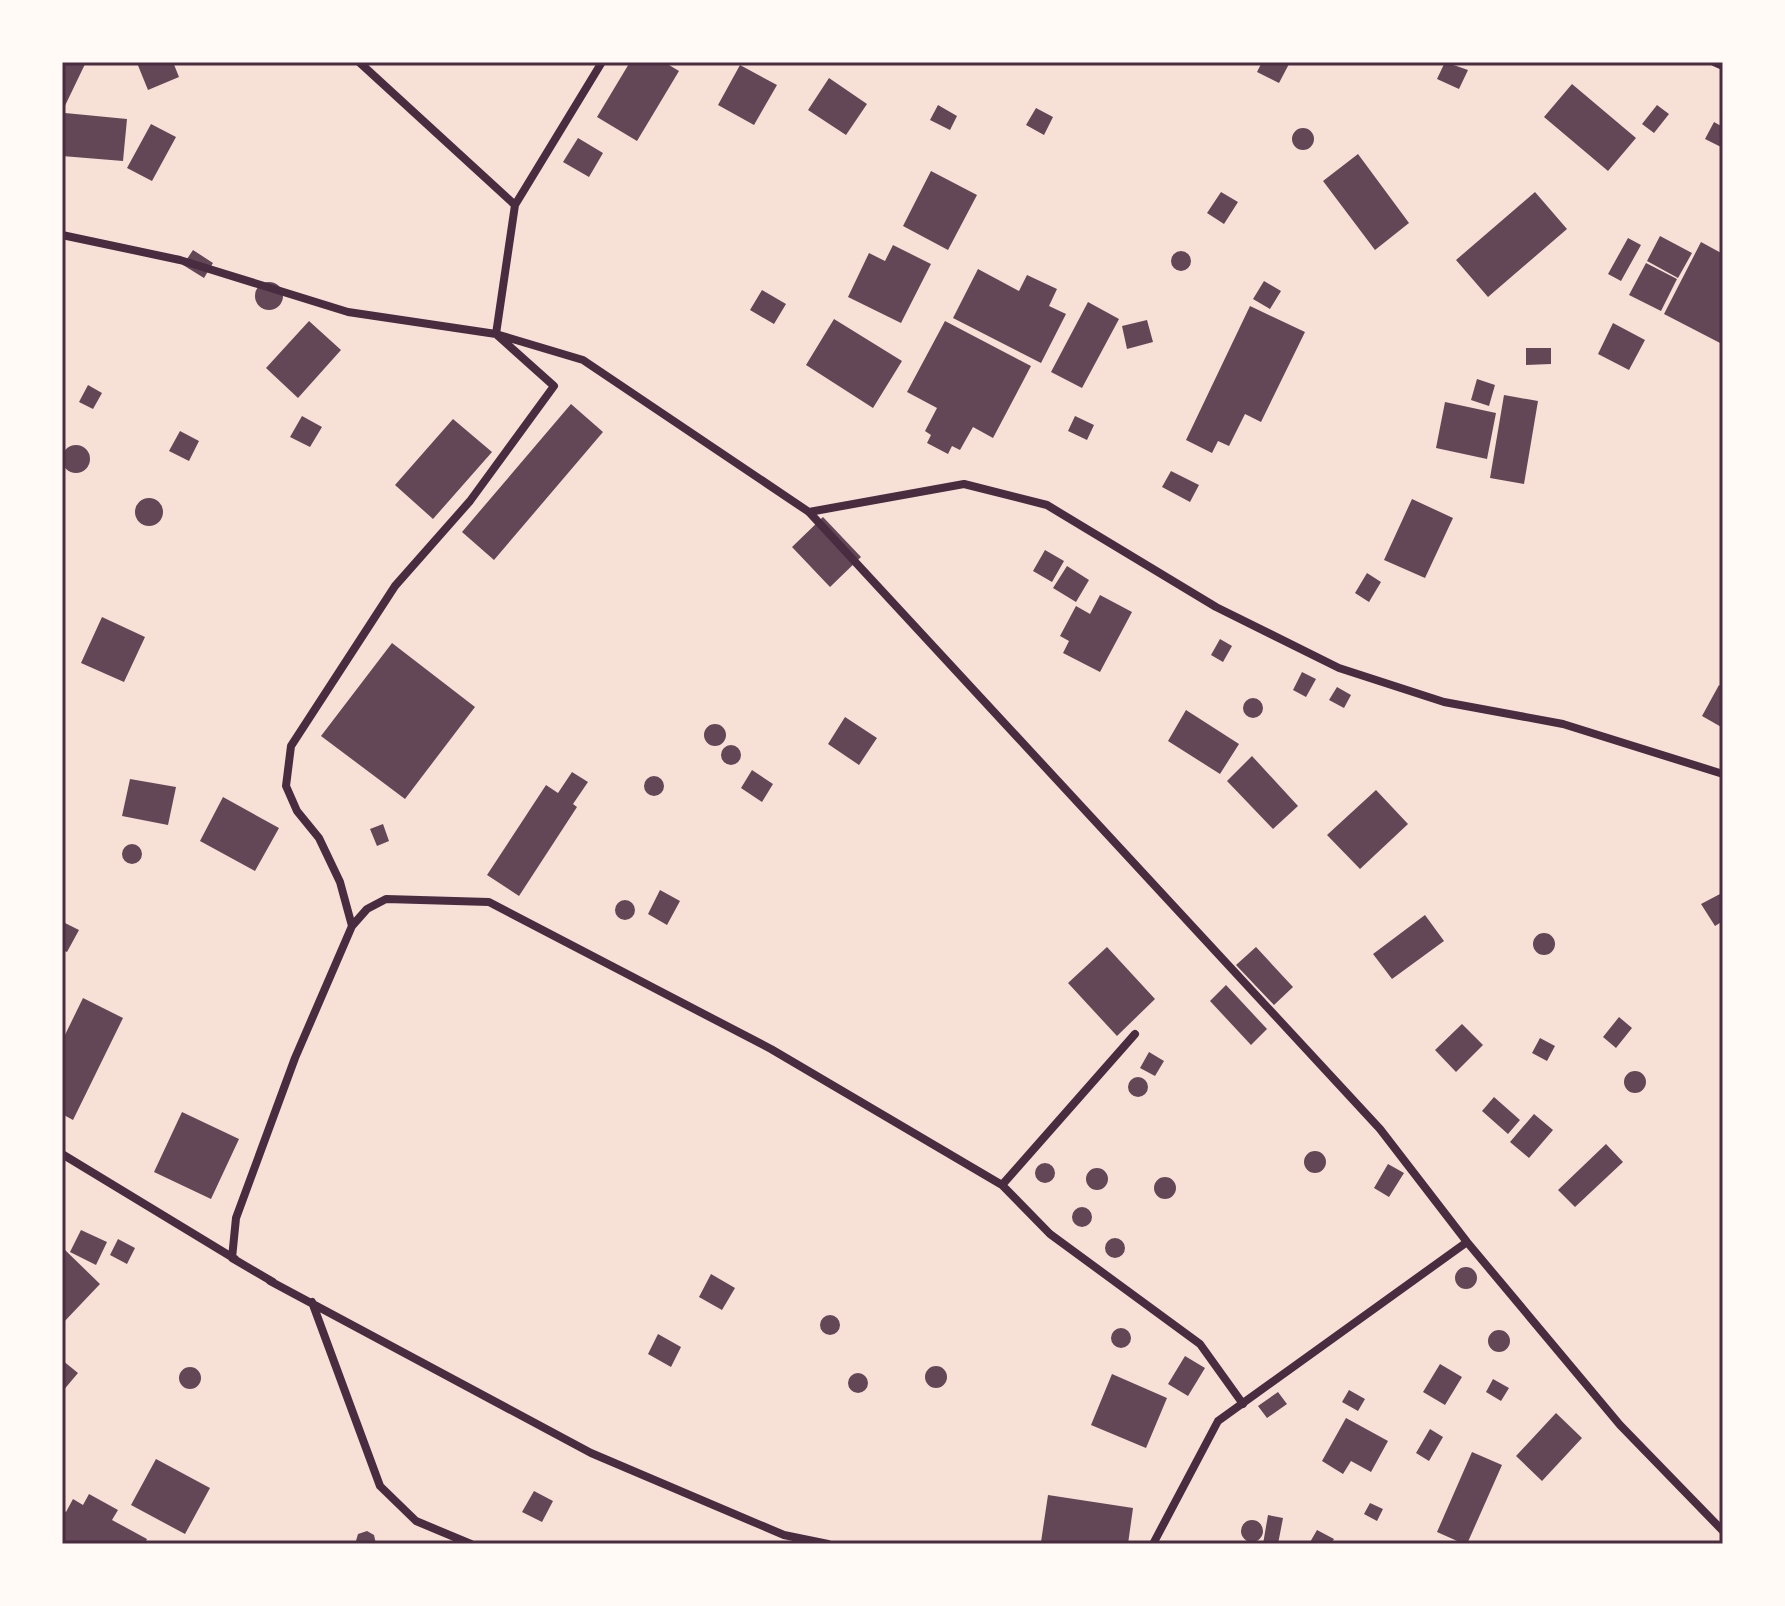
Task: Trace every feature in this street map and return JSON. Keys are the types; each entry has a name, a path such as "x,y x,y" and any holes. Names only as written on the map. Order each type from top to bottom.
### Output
{"street":[{"path":"359,62 515,205"},
{"path":"496,334 515,205 602,62"},
{"path":"1714,62 1723,66"},
{"path":"62,235 180,260 348,312 496,334 583,360 809,512 1380,1129 1467,1242 1620,1425 1723,1531"},
{"path":"352,926 340,882 319,838 297,811 286,786 291,746 395,586 470,501 554,386 496,334"},
{"path":"809,512 964,484 1047,505 1216,607 1339,668 1444,702 1563,724 1723,774"},
{"path":"828,1544 782,1540 591,1453 232,1258 236,1218 295,1058 352,926 367,909 386,899 489,902 771,1049 1002,1185 1050,1234 1200,1344 1243,1404"},
{"path":"1002,1185 1135,1034"},
{"path":"62,1154 273,1282"},
{"path":"1153,1544 1218,1421 1467,1242"},
{"path":"312,1302 380,1486 416,1521 471,1544"}],"building":[{"path":"62,62 86,62 62,112"},
{"path":"173,62 179,77 148,90 137,63"},
{"path":"630,62 664,62 679,71 637,141 597,117"},
{"path":"1262,62 1289,64 1279,83 1257,72"},
{"path":"1445,62 1468,70 1459,89 1437,79"},
{"path":"740,65 777,85 754,125 718,105"},
{"path":"829,78 867,104 846,135 808,110"},
{"path":"1572,84 1636,138 1608,171 1544,117"},
{"path":"938,105 957,116 950,130 930,120"},
{"path":"1657,105 1669,114 1654,133 1642,124"},
{"path":"1036,108 1053,117 1044,135 1026,125"},
{"path":"65,113 127,119 123,161 62,156"},
{"path":"1714,122 1723,127 1723,148 1705,139"},
{"path":"151,124 176,137 152,181 127,168"},
{"path":"1303,128 1314,139 1303,150 1292,139"},
{"path":"578,138 603,153 589,177 563,162"},
{"path":"1358,154 1409,223 1375,250 1323,181"},
{"path":"931,171 977,195 948,250 903,226"},
{"path":"1221,192 1238,202 1224,224 1207,213"},
{"path":"1535,192 1567,229 1488,297 1456,260"},
{"path":"1660,236 1692,253 1678,278 1647,261"},
{"path":"1628,238 1641,245 1621,281 1608,274"},
{"path":"1701,242 1723,254 1722,344 1664,314"},
{"path":"893,245 931,264 901,323 848,297 869,253 885,261"},
{"path":"193,250 213,263 204,278 183,265"},
{"path":"1177,251 1185,251 1191,261 1185,271 1177,271 1171,265 1171,257"},
{"path":"1646,263 1677,279 1661,311 1629,295"},
{"path":"978,269 1019,291 1027,275 1057,289 1049,306 1066,314 1041,363 953,318"},
{"path":"1264,281 1281,291 1270,309 1253,299"},
{"path":"269,282 279,286 283,296 279,306 269,310 259,306 255,296 259,286"},
{"path":"762,290 786,304 774,324 750,310"},
{"path":"1088,302 1119,319 1082,388 1051,372"},
{"path":"1250,306 1305,332 1261,422 1245,414 1229,446 1218,441 1212,453 1186,440"},
{"path":"834,319 902,361 873,408 806,365"},
{"path":"1147,320 1153,342 1127,349 1122,326"},
{"path":"309,321 341,350 298,398 266,368"},
{"path":"945,321 1031,366 993,438 973,427 960,450 952,446 948,454 927,443 931,435 925,431 937,408 907,392"},
{"path":"1613,323 1645,340 1629,370 1598,354"},
{"path":"1526,348 1551,348 1551,364 1526,365"},
{"path":"1477,379 1495,385 1489,406 1471,400"},
{"path":"88,385 102,393 93,409 79,402"},
{"path":"1504,395 1538,401 1524,484 1490,478"},
{"path":"1445,402 1496,413 1487,459 1436,448"},
{"path":"571,404 603,432 494,560 462,532"},
{"path":"302,416 322,427 310,447 290,437"},
{"path":"1075,416 1094,425 1087,440 1068,431"},
{"path":"453,419 492,452 433,519 395,485"},
{"path":"180,431 199,441 189,461 169,451"},
{"path":"76,445 86,449 90,459 86,469 76,473 66,469 62,459 66,449"},
{"path":"1171,471 1199,485 1190,502 1162,487"},
{"path":"149,498 159,502 163,512 159,522 149,526 139,522 135,512 139,502"},
{"path":"1412,499 1453,518 1425,578 1384,560"},
{"path":"823,517 861,557 830,587 792,547"},
{"path":"1045,550 1064,561 1052,582 1033,571"},
{"path":"1067,566 1089,580 1076,602 1053,588"},
{"path":"1367,573 1381,582 1369,602 1355,593"},
{"path":"1100,595 1132,612 1100,672 1063,653 1069,641 1060,636 1076,606 1090,614"},
{"path":"102,617 145,637 124,682 81,663"},
{"path":"1220,639 1232,646 1223,662 1211,655"},
{"path":"392,643 475,707 405,799 321,736"},
{"path":"1302,672 1316,679 1306,697 1293,690"},
{"path":"1719,685 1723,688 1723,728 1702,716"},
{"path":"1337,687 1351,695 1344,708 1329,700"},
{"path":"1249,698 1257,698 1263,708 1257,718 1249,718 1243,712 1243,704"},
{"path":"1186,710 1239,744 1220,774 1168,741"},
{"path":"845,717 877,738 859,765 828,744"},
{"path":"715,724 726,735 715,746 704,735"},
{"path":"727,745 735,745 741,755 735,765 727,765 721,759 721,751"},
{"path":"1252,756 1298,806 1273,829 1227,781"},
{"path":"752,770 773,784 762,802 741,788"},
{"path":"572,772 588,782 573,804 577,807 519,896 487,875 546,785 558,793"},
{"path":"650,776 658,776 664,786 658,796 650,796 644,790 644,782"},
{"path":"130,779 176,787 168,825 122,816"},
{"path":"1376,790 1408,824 1360,869 1327,835"},
{"path":"223,797 279,828 255,871 200,841"},
{"path":"383,824 389,841 377,846 370,829"},
{"path":"128,844 136,844 142,854 136,864 128,864 122,858 122,850"},
{"path":"660,890 680,901 667,925 648,914"},
{"path":"1720,894 1723,921 1715,926 1701,904"},
{"path":"621,900 629,900 635,910 629,920 621,920 615,914 615,906"},
{"path":"1425,915 1444,941 1392,979 1373,954"},
{"path":"65,923 79,930 67,952 62,950"},
{"path":"1544,933 1552,936 1555,944 1552,952 1544,955 1536,952 1533,944 1536,936"},
{"path":"1107,947 1155,999 1117,1036 1068,983"},
{"path":"1256,947 1293,987 1274,1005 1236,965"},
{"path":"1226,985 1267,1029 1251,1045 1210,1001"},
{"path":"83,998 123,1018 73,1120 62,1114 62,1041"},
{"path":"1619,1017 1632,1028 1616,1048 1603,1037"},
{"path":"1462,1024 1483,1045 1456,1072 1435,1050"},
{"path":"1540,1038 1555,1046 1547,1061 1532,1053"},
{"path":"1149,1052 1164,1061 1155,1076 1140,1068"},
{"path":"1635,1071 1643,1074 1646,1082 1643,1090 1635,1093 1627,1090 1624,1082 1627,1074"},
{"path":"1134,1077 1142,1077 1148,1087 1142,1097 1134,1097 1128,1091 1128,1083"},
{"path":"1494,1097 1520,1120 1508,1134 1482,1111"},
{"path":"182,1112 239,1139 211,1199 154,1172"},
{"path":"1534,1114 1553,1130 1529,1158 1510,1142"},
{"path":"1606,1144 1623,1162 1575,1207 1558,1190"},
{"path":"1315,1151 1323,1154 1326,1162 1323,1170 1315,1173 1307,1170 1304,1162 1307,1154"},
{"path":"1041,1163 1049,1163 1055,1173 1049,1183 1041,1183 1035,1177 1035,1169"},
{"path":"1388,1164 1404,1173 1389,1197 1374,1188"},
{"path":"1097,1168 1108,1179 1097,1190 1086,1179"},
{"path":"1165,1177 1176,1188 1165,1199 1154,1188"},
{"path":"1078,1207 1086,1207 1092,1217 1086,1227 1078,1227 1072,1221 1072,1213"},
{"path":"81,1230 107,1242 96,1265 70,1252"},
{"path":"1111,1238 1119,1238 1125,1248 1119,1258 1111,1258 1105,1252 1105,1244"},
{"path":"118,1239 135,1248 127,1264 110,1255"},
{"path":"64,1249 100,1284 62,1324 62,1252"},
{"path":"1466,1267 1477,1278 1466,1289 1455,1278"},
{"path":"711,1274 735,1288 722,1310 699,1297"},
{"path":"826,1315 834,1315 840,1325 834,1335 826,1335 820,1329 820,1321"},
{"path":"1117,1328 1125,1328 1131,1338 1125,1348 1117,1348 1111,1342 1111,1334"},
{"path":"1499,1330 1507,1333 1510,1341 1507,1349 1499,1352 1491,1349 1488,1341 1491,1333"},
{"path":"658,1334 681,1347 671,1367 648,1354"},
{"path":"1185,1356 1205,1368 1188,1396 1168,1384"},
{"path":"62,1360 78,1373 62,1392"},
{"path":"1440,1364 1462,1377 1445,1405 1423,1392"},
{"path":"936,1366 947,1377 936,1388 925,1377"},
{"path":"190,1367 201,1378 190,1389 179,1378"},
{"path":"854,1373 862,1373 868,1383 862,1393 854,1393 848,1387 848,1379"},
{"path":"1112,1374 1167,1398 1146,1448 1091,1425"},
{"path":"1493,1379 1509,1388 1501,1401 1486,1392"},
{"path":"1349,1390 1365,1399 1358,1411 1342,1402"},
{"path":"1278,1392 1287,1404 1267,1418 1258,1406"},
{"path":"1556,1413 1582,1438 1542,1481 1516,1456"},
{"path":"1346,1418 1388,1441 1371,1472 1351,1461 1343,1474 1322,1461"},
{"path":"1430,1429 1443,1437 1429,1461 1416,1453"},
{"path":"1472,1452 1502,1465 1467,1544 1464,1544 1437,1532"},
{"path":"156,1459 210,1488 185,1534 131,1505"},
{"path":"534,1491 553,1501 542,1522 522,1512"},
{"path":"89,1494 118,1510 112,1520 147,1539 145,1544 62,1544 62,1509 66,1512 73,1499 83,1505"},
{"path":"1048,1495 1133,1508 1128,1544 1041,1542"},
{"path":"1370,1503 1383,1509 1377,1521 1364,1514"},
{"path":"1268,1515 1283,1518 1278,1544 1263,1544"},
{"path":"1252,1520 1263,1531 1252,1542 1241,1531"},
{"path":"1317,1530 1334,1539 1331,1544 1309,1544"},
{"path":"367,1531 374,1535 376,1544 355,1544 358,1534"}]}
